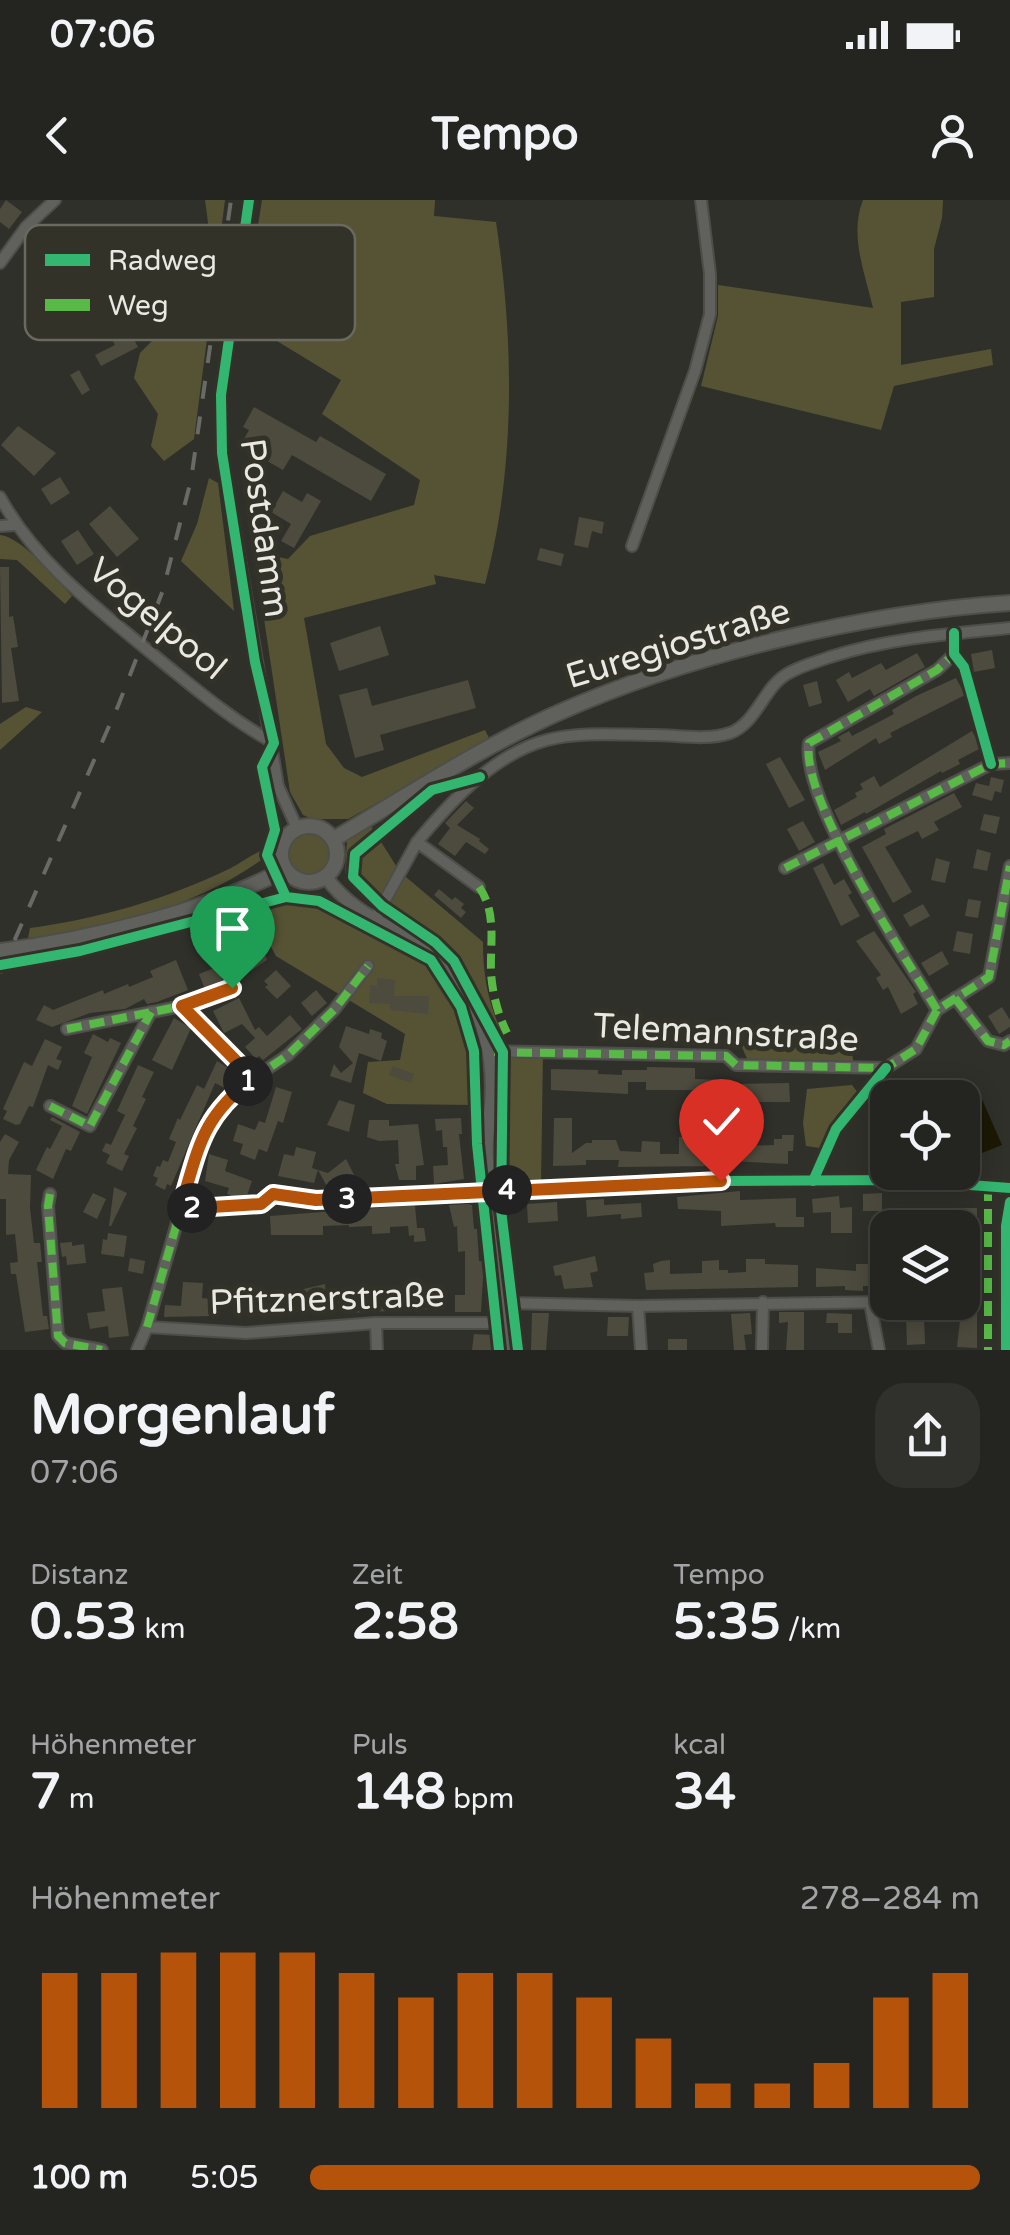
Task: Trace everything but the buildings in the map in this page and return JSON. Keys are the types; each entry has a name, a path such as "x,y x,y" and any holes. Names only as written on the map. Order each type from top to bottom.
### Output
{"main road":[{"name":"Euregiostraße","path":"334,840 528,727 630,684 839,627 943,607 1010,603"},
{"path":"313,826 329,833 334,840 338,856 326,877 318,882 299,881 285,869 284,842 296,828 313,826"},
{"path":"0,951 136,923 206,902 285,869"}],"street":[{"path":"28,225 55,200"},
{"name":"Postdamm","path":"245,225 249,200"},
{"path":"632,546 695,372 710,314 711,285 701,200"},
{"path":"0,263 25,228"},
{"name":"Postdamm","path":"229,340 221,396 222,453 255,662 274,743 278,786 296,828"},
{"name":"Vogelpool","path":"0,497 16,526 108,617 207,698 274,743"},
{"path":"0,526 16,526"},
{"path":"374,920 417,842 441,812 478,778 536,744 581,736 728,734 744,723 776,681 802,667 884,641 1010,628"},
{"path":"937,1010 837,840 806,758 809,743 936,670 954,654"},
{"path":"785,868 991,764 1006,763"},
{"path":"417,842 478,887"},
{"name":"Telemannstraße","path":"488,1052 726,1056 736,1065 886,1068 916,1049 937,1010 989,977 1010,866"},
{"path":"326,877 374,920 434,957 454,975 481,1022 488,1052 491,1105 485,1143 508,1302 510,1350"},
{"path":"136,1350 147,1327 204,1129 219,1108 253,1078 288,1055 334,1010 368,966"},
{"path":"67,1030 182,1006 232,988"},
{"path":"955,998 988,1041 1010,1041"},
{"path":"182,1006 253,1078"},
{"path":"50,1106 90,1126 151,1012"},
{"path":"273,1194 316,1200 721,1181 903,1180 1005,1187"},
{"path":"50,1194 58,1336 64,1343 102,1350"},
{"path":"508,1302 638,1306 870,1302"},
{"path":"762,1302 762,1350"},
{"path":"638,1306 641,1350"},
{"path":"873,1320 879,1350"},
{"path":"376,1323 377,1350"},
{"name":"Pfitznerstraße","path":"147,1327 246,1333 376,1323 510,1323"},
{"path":"245,1350 246,1333"}],"shaded area":[{"path":"205,200 225,200 222,225 208,225"},
{"path":"262,200 435,200 434,216 496,222 506,312 509,404 502,495 485,584 434,575 436,584 304,618 326,744 344,768 362,777 485,730 490,740 348,819 313,819 303,815 290,792 254,552 288,559 310,536 414,505 420,480 322,414 341,380 277,341 355,340 355,225 258,225"},
{"path":"863,200 943,200 934,249 934,297 901,302 901,365 991,349 993,365 894,386 881,430 701,386 718,316 718,285 873,308 858,240"},
{"path":"153,340 207,340 194,439 164,461 151,446 158,414 134,378 140,353"},
{"path":"209,478 218,483 234,611 181,561 197,524"},
{"path":"0,535 18,543 48,570 72,596 65,604 17,560 0,559"},
{"path":"26,707 42,712 0,750 0,724"},
{"path":"371,826 400,872 483,942 490,998 511,1052 543,1052 541,1183 504,1182 490,1188 489,1064 477,1002 465,975 447,953 378,906 345,873 347,840"},
{"path":"310,833 325,839 331,854 325,869 310,875 295,869 289,854 295,839"},
{"path":"263,850 267,856 241,874 183,902 122,921 28,938 30,928 157,898 205,880"},
{"path":"287,890 294,896 325,899 388,940 431,960 469,1026 477,1105 387,1104 363,1093 368,1062 400,1060 405,1034 276,956 246,901"},
{"path":"740,1043 851,1046 854,1067 750,1065"},
{"path":"852,1085 858,1093 837,1115 820,1148 806,1146 803,1123 807,1089"},
{"path":"980,1095 1002,1145 980,1154"}],"railway":[{"path":"227,225 231,200"},
{"path":"0,973 118,706 163,590 191,480 211,340"}],"marked path":[{"path":"937,1010 837,838 811,769 809,743 937,670 954,654"},
{"path":"785,868 991,764 1010,763"},
{"path":"494,1052 726,1056 736,1065 886,1068 916,1049 937,1010 989,977 1010,866"},
{"path":"479,887 490,917 494,995 507,1033"},
{"path":"147,1327 204,1129 242,1086 288,1055 334,1010 368,966"},
{"path":"67,1029 182,1006 232,988"},
{"path":"955,998 988,1041 1004,1045 1010,1041"},
{"path":"182,1006 253,1078"},
{"path":"50,1106 90,1126 151,1012"},
{"path":"988,1186 988,1350"},
{"path":"50,1194 58,1336 65,1343 102,1350"}],"cycle path":[{"path":"245,225 249,200"},
{"path":"229,340 221,395 222,453 255,662 274,743 262,767 275,830 267,855 286,897 319,901 431,960 461,1007 474,1051 477,1144 499,1350"},
{"path":"954,633 954,654 964,667 991,764"},
{"path":"480,777 432,790 355,854 353,877 382,906 435,942 454,961 503,1052 501,1210 518,1350"},
{"path":"0,965 80,951 286,897"},
{"path":"813,1181 836,1129 886,1068"},
{"path":"491,1191 721,1181 903,1180 1010,1188"},
{"path":"1006,1350 1006,1226 1010,1202"}],"route":[{"path":"232,988 182,1006 253,1078 219,1108 204,1129 180,1209 261,1204 273,1194 316,1200 721,1181"}]}
